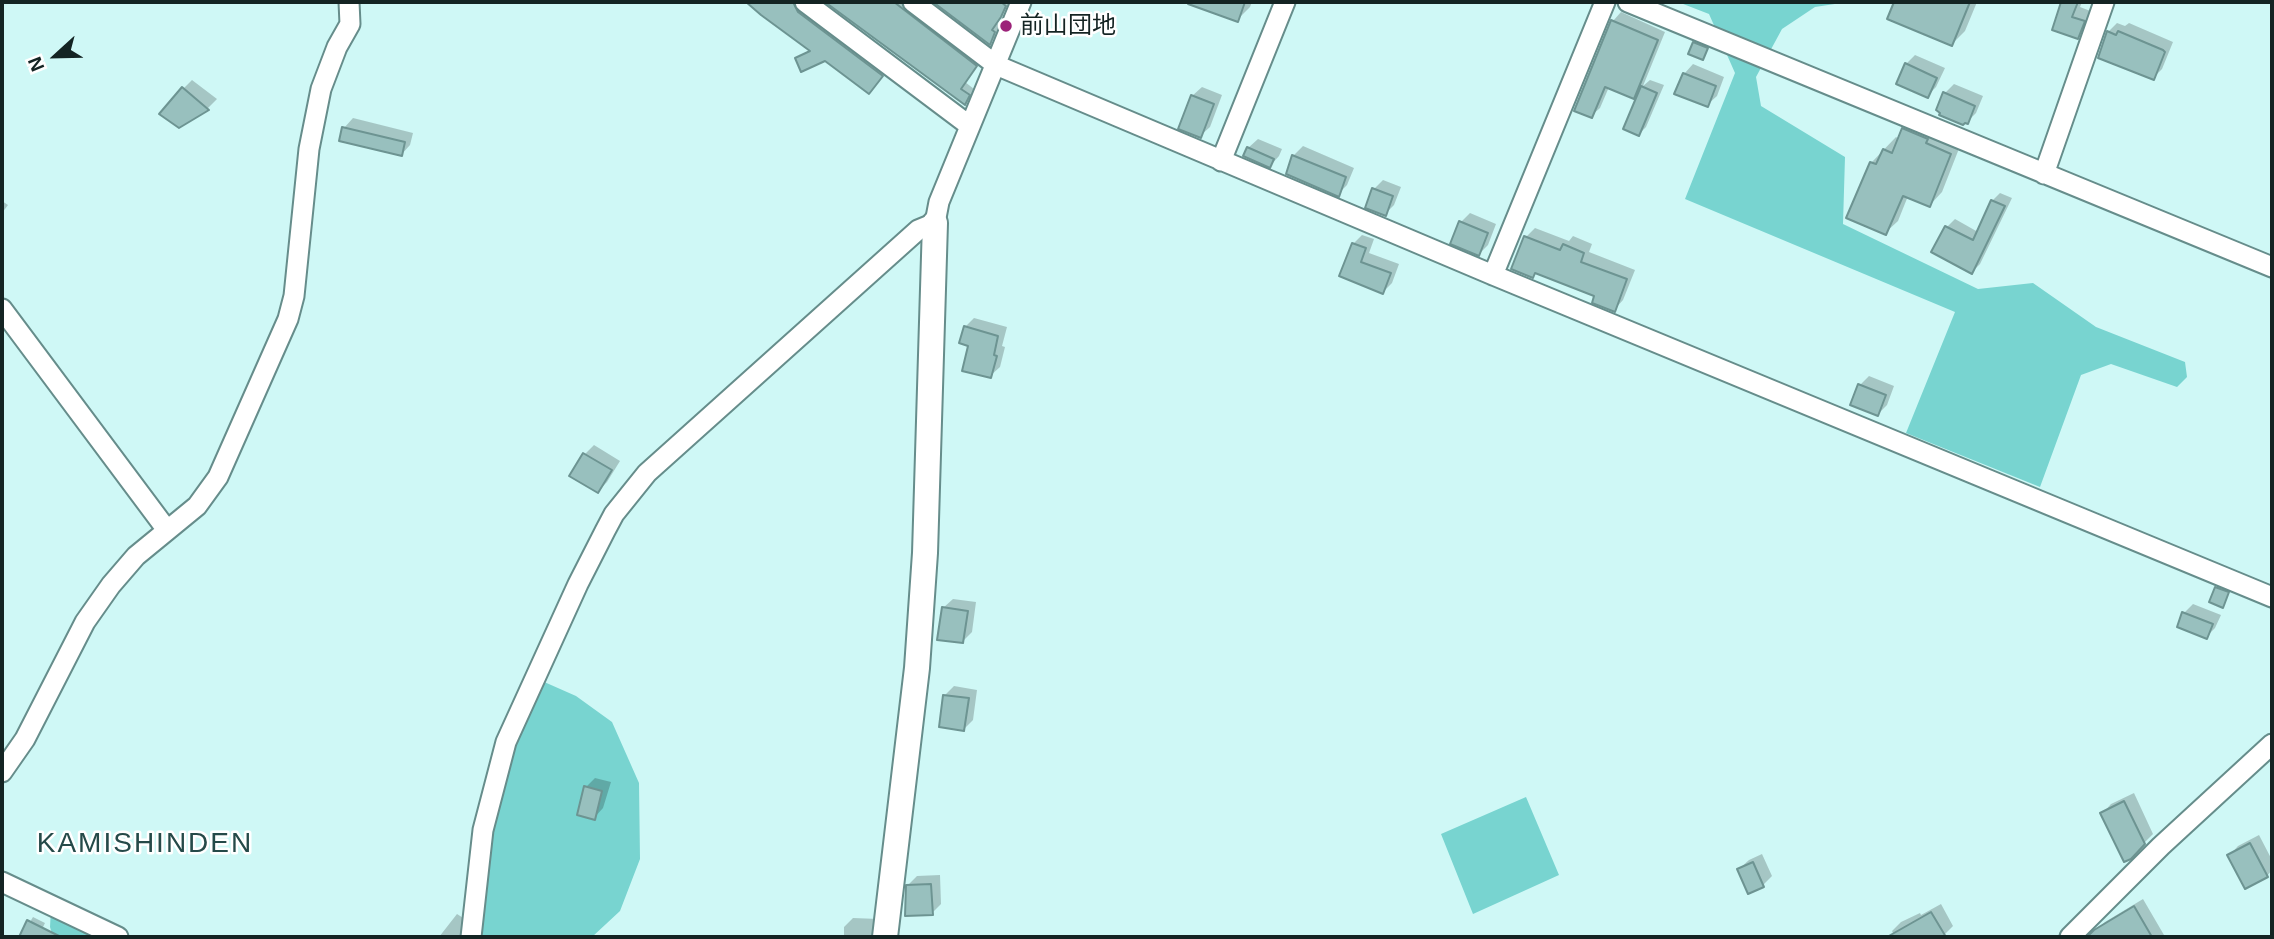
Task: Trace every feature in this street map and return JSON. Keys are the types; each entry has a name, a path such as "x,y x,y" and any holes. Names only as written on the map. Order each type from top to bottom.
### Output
{"street":[{"path":"2,772 26,739 85,622 111,585 136,556 197,506 218,477 288,319 294,296 314,122 321,89 337,47 351,24 349,2"},
{"path":"805,2 970,126"},
{"path":"885,937 919,635 926,527 935,223 939,202 1021,2"},
{"path":"1221,161 1285,2"},
{"path":"1493,275 1605,2"},
{"path":"1628,2 2272,267"},
{"path":"2044,174 2104,2"},
{"path":"916,3 996,65 1493,275 2272,597"},
{"path":"471,937 482,830 506,741 578,584 614,514 647,473 918,230 935,223"},
{"path":"2,309 167,530"},
{"path":"2070,937 2161,846 2272,744"},
{"path":"2,882 118,937"}],"shaded area":[{"path":"1678,2 1848,2 1815,7 1782,29 1756,77 1761,106 1845,157 1843,224 1978,289 2033,283 2096,327 2185,362 2187,377 2177,387 2111,364 2081,375 2040,487 1906,433 1955,312 1685,199 1735,73 1709,14"},
{"path":"542,681 576,696 612,722 639,783 640,859 620,911 592,937 478,937 492,832 514,744"},
{"path":"1526,797 1559,875 1473,914 1441,834"},
{"path":"51,909 132,937 53,937 50,927"}],"building":[{"path":"746,2 793,2 798,12 883,76 869,94 825,61 801,72 795,58 810,51"},
{"path":"825,2 894,2 977,66 961,89 970,95 965,105"},
{"path":"933,2 1001,2 1006,6 992,30 995,32 990,45"},
{"path":"1188,2 1245,2 1238,22"},
{"path":"1894,2 1970,2 1952,46 1887,19"},
{"path":"2061,2 2078,2 2072,17 2085,21 2078,39 2052,30"},
{"path":"1611,20 1658,40 1634,99 1605,87 1592,118 1574,111"},
{"path":"2107,31 2116,35 2118,31 2165,52 2154,80 2098,58"},
{"path":"1693,42 1708,48 1703,60 1688,54"},
{"path":"1905,63 1937,78 1928,98 1896,84"},
{"path":"1683,73 1716,86 1708,107 1674,94"},
{"path":"1641,86 1657,93 1639,136 1623,129"},
{"path":"182,87 209,110 179,128 159,114"},
{"path":"1943,92 1975,106 1968,124 1963,125 1939,115 1936,110"},
{"path":"1191,95 1214,104 1201,138 1178,129"},
{"path":"342,127 405,142 402,156 339,141"},
{"path":"1902,128 1928,139 1926,143 1951,154 1930,207 1903,196 1886,235 1846,218 1870,162 1876,164 1883,149 1892,153"},
{"path":"1247,147 1274,159 1270,168 1243,156"},
{"path":"1292,155 1346,177 1339,197 1286,174"},
{"path":"1372,188 1393,196 1386,216 1365,208"},
{"path":"1991,200 2005,206 1972,274 1931,252 1945,226 1973,240"},
{"path":"1459,221 1488,233 1479,256 1450,244"},
{"path":"1524,236 1560,250 1563,244 1584,253 1581,262 1627,279 1615,312 1592,303 1594,296 1535,273 1533,278 1511,269"},
{"path":"1352,243 1366,248 1361,262 1391,273 1383,294 1339,276"},
{"path":"964,326 998,336 994,355 997,356 991,378 962,371 968,346 959,343"},
{"path":"1858,384 1886,395 1878,416 1850,405"},
{"path":"583,453 612,470 598,493 569,476"},
{"path":"2215,587 2229,592 2223,608 2209,602"},
{"path":"942,607 968,611 963,643 937,640"},
{"path":"2182,612 2213,624 2207,639 2177,627"},
{"path":"943,695 969,698 964,731 939,727"},
{"path":"584,786 602,791 595,820 577,815"},
{"path":"2124,801 2145,844 2131,859 2124,862 2100,813"},
{"path":"2250,843 2268,877 2245,889 2227,855"},
{"path":"1753,862 1764,887 1748,894 1737,869"},
{"path":"931,884 933,915 905,916 906,885"},
{"path":"2134,906 2152,937 2087,937 2094,930"},
{"path":"1931,912 1946,937 1887,937"},
{"path":"27,920 61,937 19,937"}],"place":[{"name":"前山団地","path":"1006,26"}],"district":[{"name":"KAMISHINDEN","path":"145,844"}]}
